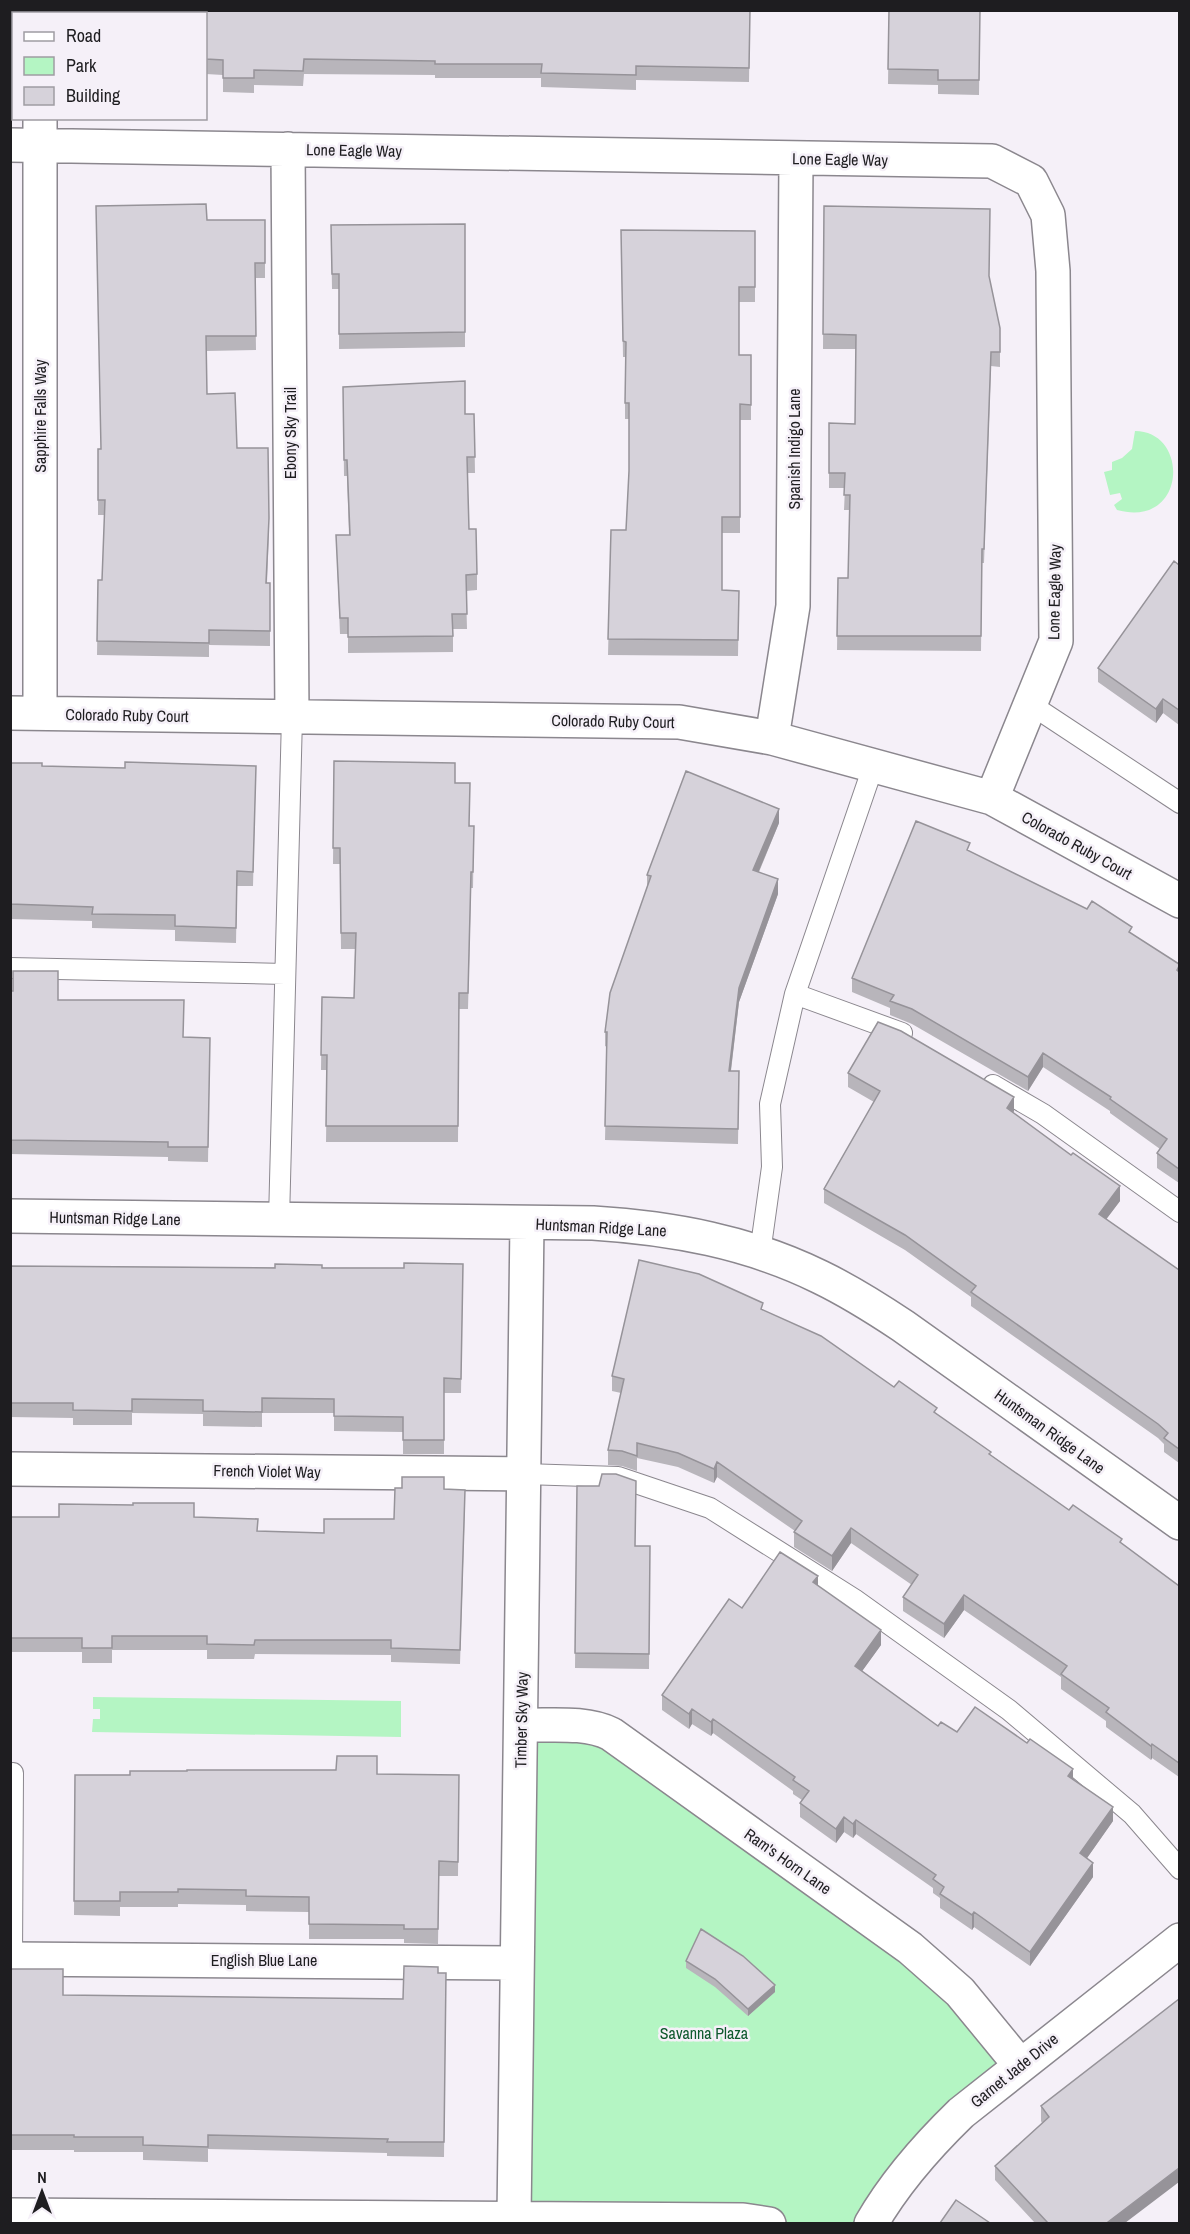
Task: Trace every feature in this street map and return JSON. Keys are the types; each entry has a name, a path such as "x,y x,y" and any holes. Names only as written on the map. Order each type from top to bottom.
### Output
{"street":[{"name":"Lone Eagle Way","path":"30,137 288,149 992,161 1031,180 1048,215 1053,271 1056,641 992,798"},
{"name":"Sapphire Falls Way","path":"25,713 30,137"},
{"name":"Ebony Sky Trail","path":"288,149 292,717"},
{"name":"Spanish Indigo Lane","path":"772,738 793,606 796,158"},
{"name":"Colorado Ruby Court","path":"25,713 679,722 772,738 992,798 1179,901"},
{"name":"Huntsman Ridge Lane","path":"10,1216 640,1226 697,1236 760,1253 820,1276 862,1299 1179,1523"},
{"name":"Timber Sky Way","path":"514,2217 527,1223"},
{"name":"French Violet Way","path":"10,1469 524,1474"},
{"name":"Ram's Horn Lane","path":"520,1725 581,1726 599,1729 610,1734 910,1948 960,1992 1020,2065"},
{"name":"Garnet Jade Drive","path":"871,2223 929,2145 961,2113 1179,1940"},
{"name":"English Blue Lane","path":"11,1959 517,1962"},
{"path":"10,2215 514,2217 743,2220 769,2223"}],"lane":[{"path":"1030,704 1179,803"},
{"path":"279,1220 292,717"},
{"path":"760,1253 772,1167 770,1104 795,994 874,764"},
{"path":"10,968 285,974"},
{"path":"795,994 906,1034 915,1040"},
{"path":"975,1074 1044,1114 1179,1212"},
{"path":"524,1474 618,1477 710,1508 854,1599 1009,1710 1132,1814 1179,1869"},
{"path":"11,1959 13,1773"}],"green space":[{"path":"1135,431 1153,435 1165,446 1172,461 1173,478 1168,493 1157,506 1140,512 1117,510 1114,505 1122,499 1120,493 1110,495 1104,472 1112,470 1112,462 1122,458 1132,449"},
{"path":"93,1697 401,1701 401,1737 92,1732 93,1719 100,1719 100,1709 93,1709"},
{"name":"Savanna Plaza","path":"521,1725 581,1726 910,1948 1020,2065 875,2223 748,2223 514,2217"}],"building":[{"path":"109,10 750,10 749,68 636,66 636,75 541,73 542,64 435,64 435,61 304,59 303,71 254,70 254,78 223,78 223,60 207,59 207,12 109,12"},
{"path":"889,10 980,10 979,80 938,80 938,70 888,69"},
{"path":"206,204 207,220 265,220 265,263 255,263 256,336 206,336 207,394 235,393 237,448 268,448 269,518 266,583 270,583 270,631 209,630 209,643 97,641 98,580 102,580 105,500 98,500 98,449 101,449 96,206"},
{"path":"824,206 990,209 989,276 1000,328 1000,352 991,352 984,549 982,549 981,636 837,636 838,578 848,578 850,495 844,495 845,473 829,473 829,423 855,424 856,335 823,334"},
{"path":"465,224 465,332 339,334 339,274 332,274 331,225"},
{"path":"621,230 755,231 755,287 739,287 739,355 751,355 751,405 740,404 740,517 722,517 722,590 739,591 738,640 608,639 611,530 626,530 629,471 629,403 625,403 626,342 623,341"},
{"path":"465,381 465,414 474,414 475,457 467,457 469,529 476,529 477,574 466,575 467,614 452,614 453,636 348,637 348,618 340,618 336,535 350,535 347,460 344,460 343,387"},
{"path":"1174,561 1179,565 1179,710 1163,699 1156,709 1098,668"},
{"path":"334,761 455,763 455,783 470,783 469,826 474,826 473,872 471,872 468,993 459,993 458,1126 326,1126 327,1055 321,1055 322,997 354,998 356,933 341,933 340,848 333,848"},
{"path":"125,762 256,766 253,872 237,871 236,928 175,926 175,915 92,914 93,907 10,904 10,763 125,768"},
{"path":"686,771 779,809 753,870 778,879 739,988 729,1071 739,1071 738,1129 605,1126 607,1032 605,1032 610,993 651,876 647,875"},
{"path":"916,821 970,843 967,850 1087,909 1092,901 1132,927 1129,932 1179,964 1177,970 1179,972 1179,1169 1157,1153 1167,1139 1110,1099 1111,1097 1043,1053 1028,1077 912,1009 890,1001 894,995 852,978"},
{"path":"13,971 58,971 58,1000 184,1000 183,1037 210,1038 208,1147 168,1147 168,1142 10,1140 10,991 13,991"},
{"path":"878,1022 901,1031 1014,1097 1007,1108 1071,1155 1073,1153 1120,1186 1099,1214 1179,1270 1179,1449 1164,1438 1168,1433 1158,1424 971,1292 976,1286 905,1235 824,1189 880,1091 848,1073"},
{"path":"639,1260 699,1274 763,1303 761,1309 821,1336 894,1387 899,1381 937,1408 934,1412 991,1452 989,1454 1069,1510 1073,1505 1122,1539 1120,1542 1179,1586 1179,1763 1152,1744 1151,1746 1106,1712 1109,1708 1061,1674 1067,1666 964,1595 944,1624 903,1597 918,1575 851,1528 832,1556 794,1532 802,1521 717,1462 714,1469 678,1453 637,1443 637,1456 622,1451 608,1450 624,1379 612,1376"},
{"path":"404,1263 463,1264 461,1379 444,1378 444,1440 403,1440 403,1417 334,1416 334,1399 262,1398 262,1412 203,1411 203,1400 132,1399 132,1411 73,1410 73,1403 10,1403 10,1266 275,1268 275,1264 322,1265 322,1268 404,1268"},
{"path":"602,1474 616,1474 636,1481 635,1546 650,1546 649,1654 575,1653 577,1486 599,1486"},
{"path":"402,1477 444,1477 444,1489 465,1490 460,1650 391,1648 391,1640 255,1640 254,1645 207,1644 207,1636 112,1636 112,1648 82,1648 82,1638 10,1638 10,1517 59,1517 59,1504 194,1503 194,1517 258,1519 257,1531 324,1533 324,1519 394,1519 395,1488 402,1488"},
{"path":"780,1552 818,1576 813,1582 881,1630 855,1666 938,1726 941,1722 957,1732 975,1707 1027,1743 1030,1739 1073,1769 1068,1776 1113,1807 1080,1853 1093,1863 1030,1952 974,1912 972,1915 940,1894 944,1887 933,1879 936,1875 856,1820 853,1824 844,1817 836,1829 800,1803 809,1791 793,1780 795,1777 713,1719 711,1722 692,1709 689,1714 662,1695 729,1599 742,1608"},
{"path":"337,1756 377,1756 377,1774 459,1775 458,1862 439,1861 438,1929 404,1929 404,1925 309,1924 309,1897 246,1896 246,1890 178,1889 178,1892 120,1892 120,1901 74,1901 75,1775 130,1775 130,1771 336,1770"},
{"path":"701,1929 743,1956 775,1985 748,2009 715,1979 686,1961"},
{"path":"404,1966 438,1967 438,1973 446,1973 444,2142 208,2135 208,2147 143,2145 143,2137 10,2135 10,1969 63,1969 63,1995 403,1999"},
{"path":"1179,1999 1179,2168 1109,2223 1048,2223 995,2166 1049,2117 1041,2106"},
{"path":"956,2200 990,2223 940,2223"}]}
